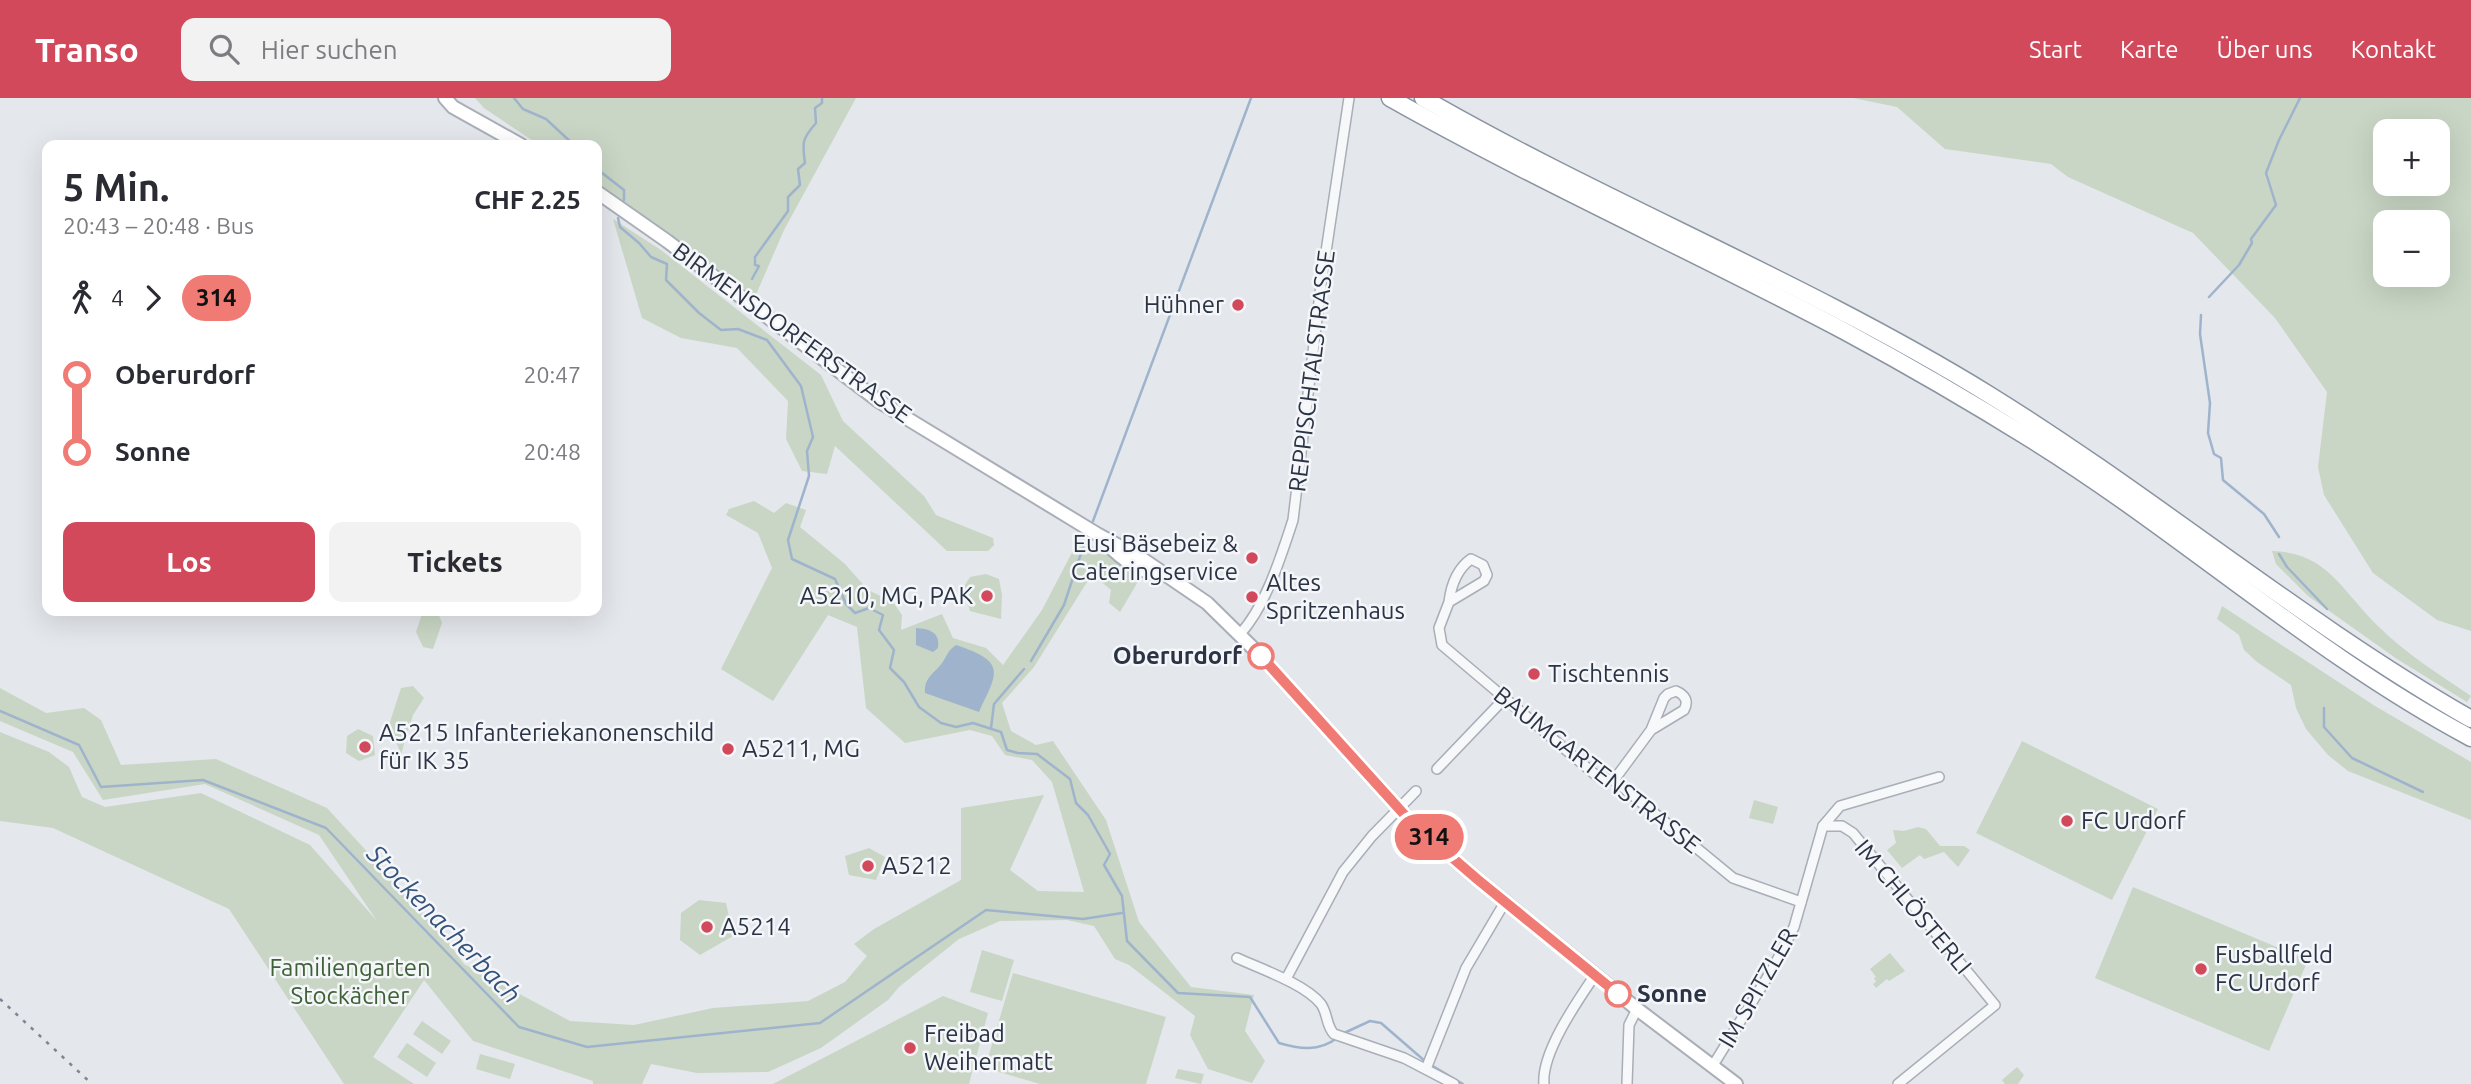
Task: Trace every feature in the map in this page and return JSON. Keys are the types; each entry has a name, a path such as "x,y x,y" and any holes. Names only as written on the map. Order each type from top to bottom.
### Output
{"highway":[{"path":"1391,98 1540,179 1845,332 1942,386 2058,458 2358,669 2471,738"},
{"path":"1423,98 1547,165 1785,280 1963,379 2092,462 2368,656 2471,719"}],"main road":[{"path":"445,98 453,107 512,140"},
{"name":"BIRMENSDORFERSTRASSE","path":"602,196 667,241 880,402 1097,534 1142,558 1207,603 1240,634 1399,810 1505,902 1637,1009 1736,1084"}],"street":[{"name":"REPPISCHTALSTRASSE","path":"1240,634 1254,615 1284,549 1293,520 1321,285 1349,98"},
{"name":"BAUMGARTENSTRASSE","path":"1449,602 1484,581 1487,575 1483,565 1471,559 1462,567 1451,590 1439,628 1442,645 1598,777 1614,780 1733,878 1801,902"},
{"path":"1614,780 1651,730 1668,694 1676,691 1683,695 1686,702 1684,710 1651,730"},
{"path":"1437,769 1504,699"},
{"path":"1823,825 1840,806 1939,777"},
{"path":"1286,979 1343,872 1372,836 1416,791"},
{"name":"IM SPITZLER","path":"1712,1067 1773,968 1794,927 1823,825"},
{"name":"IM CHLÖSTERLI","path":"1823,825 1842,826 1853,833 1995,1005 1898,1084"},
{"path":"1428,1065 1466,968 1505,902"},
{"path":"1237,958 1286,979 1319,1001 1325,1010 1329,1029 1339,1036 1428,1065 1454,1084"},
{"path":"1544,1084 1546,1064 1569,1014 1595,975"},
{"path":"1627,1084 1629,1025 1637,1009"}],"green space":[{"path":"475,98 856,98 784,230 755,297 685,244 602,187 602,140 532,140 484,108"},
{"path":"1853,98 2471,98 2471,631 2437,620 2373,573 2324,495 2318,467 2327,392 2275,318 2193,233 2068,177 2051,164 1945,149 1897,107"},
{"path":"613,219 661,250 821,375 843,421 924,496 936,515 993,538 994,545 988,551 947,551 835,446 827,474 802,471 786,439 788,401 737,348 681,338 642,318"},
{"name":"Familiengarten Stockächer","path":"754,501 774,513 786,503 806,510 800,527 845,564 868,590 893,602 902,615 901,630 942,614 953,638 986,648 1003,665 1042,610 1079,539 1107,554 1139,580 1120,612 1109,603 1111,590 1092,574 1034,667 1002,703 1011,731 1036,745 1053,741 1106,820 1139,922 1191,987 1254,995 1245,1031 1265,1061 1252,1083 1208,1069 1190,1035 1195,1016 1129,965 1115,959 1094,926 1067,920 1000,921 959,939 899,987 888,1000 821,1048 768,1072 697,1073 651,1064 642,1084 593,1084 593,1081 473,1041 424,980 373,1057 414,1084 344,1084 229,909 53,828 0,821 0,732 49,752 69,767 82,797 105,807 201,793 310,845 377,921 319,835 205,784 103,800 73,752 0,721 0,688 46,713 84,708 101,720 121,765 216,759 327,808 439,930 464,964 570,1021 634,1025 713,1008 808,1001 845,982 867,956 854,944 874,929 961,880 961,808 1044,795 1010,870 1038,891 1084,892 1052,782 1032,760 1005,755 992,736 970,730 905,743 866,708 857,627 828,615 773,701 721,669 772,568 758,533 726,515 729,509"},
{"path":"2272,551 2291,553 2321,567 2389,637 2471,696 2467,702 2397,659 2308,596 2276,564"},
{"path":"986,574 999,579 1002,595 1001,619 970,611 963,588 970,577"},
{"path":"2222,606 2375,706 2471,762 2471,820 2348,771 2328,755 2306,729 2296,708 2291,685 2257,662 2244,650 2239,635 2217,619"},
{"path":"421,616 439,616 442,623 433,649 423,647 416,632"},
{"path":"413,686 424,698 413,715 401,754 389,725 401,688"},
{"path":"358,729 373,736 375,755 359,761 346,753 347,736"},
{"name":"FC Urdorf","path":"2022,741 2158,809 2112,900 1976,833"},
{"path":"1754,800 1778,807 1773,824 1749,818"},
{"path":"1918,827 1926,829 1940,846 1964,846 1970,850 1958,867 1944,852 1924,859 1920,855 1902,868 1887,850 1896,843 1893,830 1904,831"},
{"path":"869,848 885,857 876,880 849,875 845,856"},
{"name":"Fusballfeld FC Urdorf","path":"2133,887 2308,960 2269,1051 2095,978"},
{"path":"699,900 726,903 733,936 700,955 680,940 681,913"},
{"path":"982,950 1014,960 1002,1001 970,992"},
{"path":"1890,953 1905,971 1889,981 1887,979 1876,988 1873,984 1876,977 1870,969"},
{"path":"1013,973 1166,1017 1146,1084 1040,1084 985,1068"},
{"name":"Freibad Weihermatt","path":"943,996 988,1013 969,1084 773,1084"},
{"path":"422,1021 451,1041 442,1054 413,1034"},
{"path":"407,1043 436,1063 427,1077 397,1057"},
{"path":"480,1054 515,1064 510,1079 476,1069"},
{"path":"2017,1067 2024,1075 2018,1084 2005,1084 2002,1080"},
{"path":"1178,1069 1204,1074 1201,1084 1175,1078"}],"water":[{"path":"916,628 933,632 938,648 933,652 916,645"},
{"path":"956,645 984,657 994,670 991,687 979,712 925,693 928,679"}],"waterway":[{"path":"514,98 523,109 546,119 569,140"},
{"path":"752,279 759,266 755,265 755,257 788,211 788,197 800,185 798,169 805,163 804,141 816,123 815,108 822,103 822,98"},
{"path":"1093,521 1251,98"},
{"path":"2209,297 2239,265 2252,243 2251,239 2276,205 2266,173 2300,98"},
{"path":"602,173 624,190 624,200"},
{"path":"618,218 620,227 651,257 667,264 666,280 699,313 721,330 738,329 767,340 801,386 813,437 807,451 809,476 788,540 792,559 835,579 846,604 855,613 869,608 883,615 879,630 894,650 890,668 904,682 919,707 941,723 956,727 973,723 1001,732 1007,750 1037,754 1070,779 1076,803 1088,815 1110,854 1104,865 1122,896 1127,941 1178,993 1250,997 1279,1043 1309,1048 1323,1046 1337,1038"},
{"path":"2201,315 2200,334 2210,403 2208,433 2214,454 2221,458 2223,480 2264,514 2279,537"},
{"path":"1031,661 1064,605 1084,544"},
{"path":"2279,554 2287,567 2327,609"},
{"path":"991,728 994,704 1024,669"},
{"path":"2324,708 2324,727 2352,758 2423,792"},
{"name":"Stockenacherbach","path":"0,711 79,745 101,787 203,780 326,828 519,1027 587,1047 820,1023 986,910 1083,919 1122,913"},
{"path":"1342,1034 1370,1021 1381,1023 1426,1062"},
{"path":"1431,1065 1463,1084"}],"railway":[{"path":"0,999 92,1084"}],"bus line":[{"name":"314","path":"1261,656 1411,822 1618,994"}],"place":[{"name":"Hühner","path":"1238,305"},
{"name":"Eusi Bäsebeiz & Cateringservice","path":"1252,558"},
{"name":"A5210, MG, PAK","path":"987,596"},
{"name":"Altes Spritzenhaus","path":"1252,597"},
{"name":"Oberurdorf","path":"1261,656"},
{"name":"Tischtennis","path":"1534,674"},
{"name":"A5215 Infanteriekanonenschild für IK 35","path":"365,747"},
{"name":"A5211, MG","path":"728,749"},
{"name":"FC Urdorf","path":"2067,821"},
{"name":"A5212","path":"868,866"},
{"name":"A5214","path":"707,927"},
{"name":"Fusballfeld FC Urdorf","path":"2201,969"},
{"name":"Sonne","path":"1618,994"},
{"name":"Freibad Weihermatt","path":"910,1048"}]}
